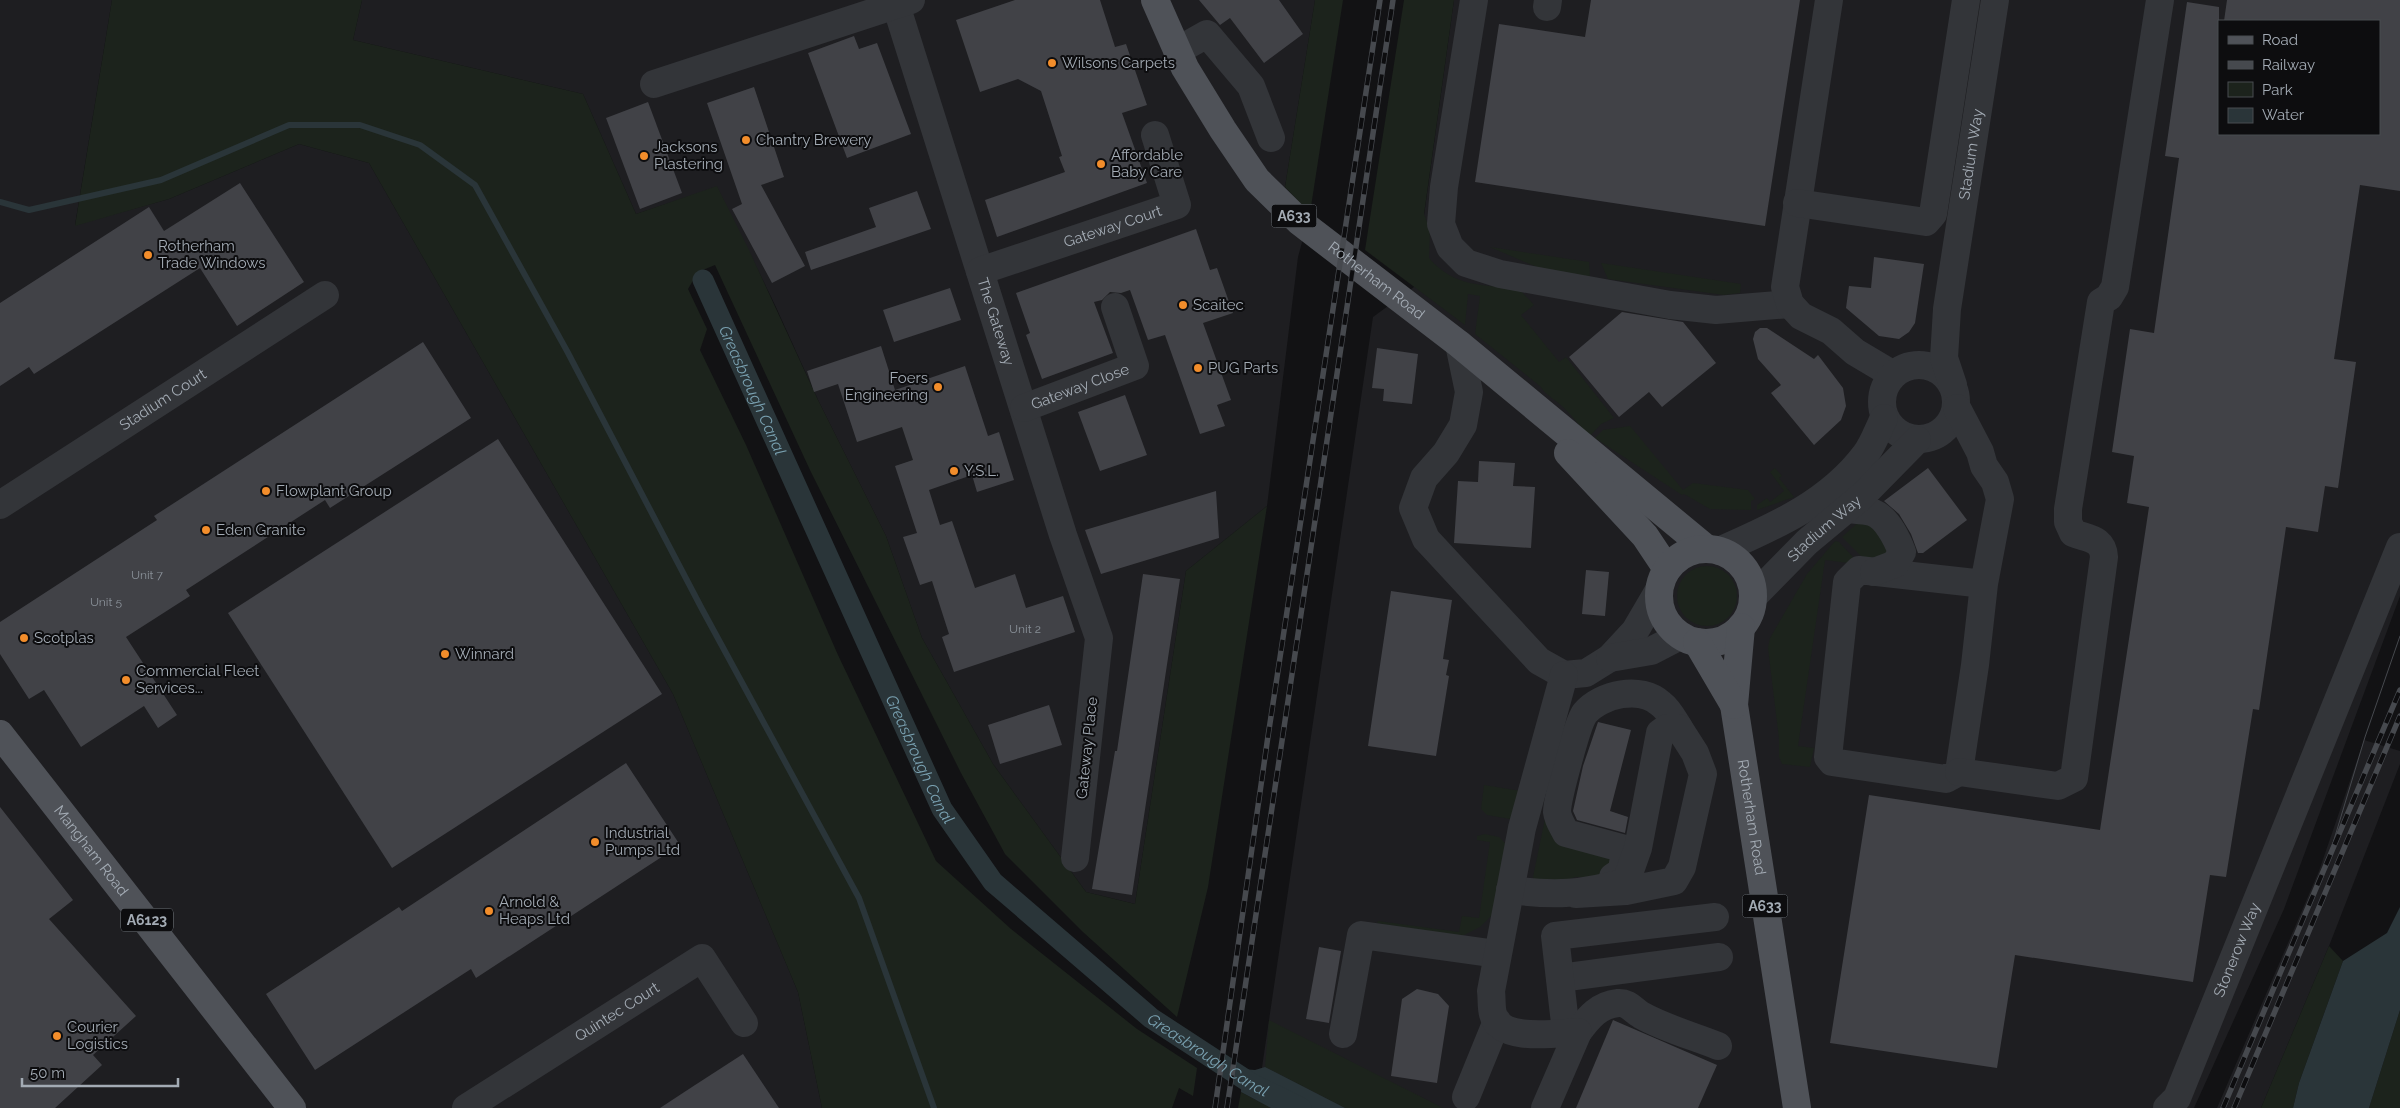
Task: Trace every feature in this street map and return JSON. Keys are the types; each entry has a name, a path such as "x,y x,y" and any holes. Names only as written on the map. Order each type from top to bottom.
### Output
{"main road":[{"name":"Rotherham Road","path":"1155,0 1185,68 1223,130 1257,180 1274,198 1300,222 1459,344 1713,550 1733,557 1744,568 1751,582 1753,597 1748,618 1741,627 1734,705 1797,1108"},
{"name":"Rotherham Road","path":"1498,376 1645,536 1663,580 1660,604 1663,616 1688,639 1734,705"},
{"path":"1663,580 1678,558 1692,551 1713,550"},
{"path":"1688,639 1713,642 1728,637 1741,627"},
{"name":"Mangham Road","path":"0,734 292,1108"}],"street":[{"path":"1474,0 1444,187 1441,224 1450,247 1466,263 1500,274 1670,304 1716,310 1790,304"},
{"path":"1829,0 1785,287 1790,304 1802,316 1831,331 1855,352 1892,374"},
{"path":"1797,203 1926,222 1933,214 1966,0"},
{"name":"Stadium Way","path":"1955,396 1944,358 1947,309 1995,0"},
{"path":"1961,762 2058,786 2074,778 2104,557 2103,547 2097,540 2073,533 2068,522 2068,509 2101,302 2109,297 2115,287 2160,0"},
{"name":"The Gateway","path":"654,84 903,2 980,271 1063,535 1099,638"},
{"path":"1177,51 1207,34 1251,86 1271,138"},
{"name":"Gateway Court","path":"980,271 1177,205 1155,135"},
{"name":"Stadium Court","path":"0,505 325,295"},
{"name":"Gateway Close","path":"1024,408 1134,366 1115,307"},
{"name":"Stadium Way","path":"1919,364 1947,309"},
{"path":"1459,344 1469,392 1463,425 1446,453 1424,478 1413,508 1426,539 1539,661 1564,675 1586,673 1610,658 1634,631 1663,580"},
{"path":"1855,352 1882,411 1898,434 1954,446 1984,466"},
{"path":"1882,411 1883,390 1892,374 1908,365 1919,364 1936,368 1955,396 1980,452 1984,466 1995,482 2000,499 1984,584 1961,762 1946,779 1832,762 1828,757 1847,582 1859,570 1984,584"},
{"path":"1924,439 1948,427 1955,396"},
{"name":"Stadium Way","path":"1713,550 1783,522 1839,484 1866,454 1882,411"},
{"name":"Stadium Way","path":"1753,597 1807,542 1847,509 1924,439"},
{"path":"1847,509 1871,512 1880,516 1900,545 1902,552 1895,564 1874,572"},
{"name":"Stonerow Way","path":"2167,1108 2177,1098 2400,547"},
{"name":"Gateway Place","path":"1075,858 1099,638"},
{"path":"1610,658 1651,650 1688,639"},
{"path":"1564,675 1522,828 1491,991 1493,1016 1504,1029 1525,1035 1572,1032"},
{"path":"1549,916 1584,881 1613,876 1622,871 1625,849 1566,834 1557,812 1570,753 1583,715 1597,702 1628,694 1646,696 1660,702 1679,728 1695,753 1702,774 1682,867 1674,881 1626,891 1576,894"},
{"path":"1549,916 1576,894 1626,882 1638,848 1660,733 1666,728 1679,728"},
{"path":"1510,890 1549,916 1715,917"},
{"path":"1549,916 1572,1032"},
{"path":"1343,1034 1361,935 1497,954"},
{"path":"1560,978 1719,957"},
{"name":"Quintec Court","path":"466,1108 702,958 744,1023"},
{"path":"1545,1108 1572,1032 1591,1014 1605,1006 1620,1002 1630,1006 1641,1015 1718,1046"},
{"path":"1466,1098 1497,1021"}],"shaded area":[{"path":"0,0 112,0 75,225 169,199 299,144 369,163 673,694 798,992 822,1108 0,1108"},
{"path":"362,0 1315,0 1285,187 1310,213 1298,257 1267,506 1186,571 1135,904 1086,892 993,764 922,638 886,536 818,400 775,305 717,187 636,214 583,94 353,40"},
{"path":"1454,0 2400,0 2400,596 2284,909 2194,1108 1256,1108 1373,317 1414,287"},
{"path":"2364,740 2400,751 2400,764 2329,946 2261,1108 2217,1108 2319,871"}],"green space":[{"path":"112,0 362,0 353,40 583,94 636,214 717,186 749,250 818,400 886,536 922,638 993,764 1086,892 1135,904 1186,571 1267,506 1208,887 1177,1017 1083,932 1005,854 961,773 810,470 715,265 698,272 688,289 707,329 700,350 746,445 838,655 936,861 1011,929 1137,1029 1197,1068 1193,1096 1179,1088 1172,1108 822,1108 798,992 673,694 369,163 299,144 169,199 75,226"},
{"path":"1315,0 1343,0 1310,213 1285,187"},
{"path":"1404,0 1454,0 1424,214 1430,230 1429,258 1439,268 1459,280 1481,285 1519,289 1534,305 1521,315 1559,362 1566,357 1614,418 1601,424 1590,436 1540,386 1475,334 1480,296 1468,294 1465,325 1365,250"},
{"path":"1490,247 1589,262 1590,277 1539,268"},
{"path":"1601,263 1741,284 1740,293 1724,295 1608,279"},
{"path":"1630,426 1683,490 1693,483 1748,490 1755,499 1751,501 1751,510 1710,509 1684,494 1682,495 1595,438 1603,430"},
{"path":"1775,468 1782,476 1779,478 1794,497 1757,510 1757,505 1767,498 1770,502 1784,491 1770,472"},
{"path":"1861,520 1873,525 1891,557 1864,559 1842,537"},
{"path":"1835,541 1839,542 1853,557 1849,563 1825,560 1798,746 1814,748 1810,767 1782,764 1779,757 1779,739 1768,648 1770,638 1807,574"},
{"path":"1707,566 1723,571 1728,575 1732,580 1737,596 1732,612 1728,617 1723,621 1707,626 1691,621 1686,617 1682,612 1677,596 1682,580 1686,575 1691,571"},
{"path":"1484,785 1521,791 1518,810 1510,819 1487,815 1481,809"},
{"path":"1547,809 1608,850 1617,871 1594,877 1575,877 1549,886 1535,881 1533,877"},
{"path":"1485,834 1499,837 1509,847 1494,913 1480,927 1464,935 1451,937 1377,923 1378,921 1459,932 1462,916 1479,918 1490,842 1477,840 1477,836"},
{"path":"2329,946 2343,961 2299,1083 2293,1108 2261,1108"},
{"path":"2400,1010 2400,1108 2369,1108"},
{"path":"1269,1020 1443,1108 1345,1108 1265,1067"},
{"path":"1241,1092 1271,1108 1238,1108"}],"water":[{"path":"2400,907 2400,1010 2369,1108 2293,1108 2299,1083 2343,961 2387,933"},
{"path":"1265,1067 1345,1108 1271,1108 1241,1092 1242,1069 1255,1070"}],"building":[{"name":"Wilsons Carpets","path":"1015,0 1100,0 1115,47 1126,44 1147,105 1122,113 1147,183 997,237 985,200 1065,172 1059,157 1062,156 1041,91 1018,79 980,92 956,20"},
{"path":"1199,0 1279,0 1303,34 1264,63 1230,18 1220,25"},
{"path":"1591,0 1800,0 1765,226 1475,182 1499,24 1585,37"},
{"path":"2227,0 2400,0 2400,191 2360,185 2334,359 2356,362 2338,488 2325,486 2318,532 2286,527 2259,710 2253,709 2226,877 2210,875 2193,982 2015,955 1997,1068 1830,1043 1869,795 2100,830 2149,507 2127,503 2134,456 2112,452 2130,329 2154,333 2179,158 2165,156 2187,2 2219,7 2218,135 2380,135 2380,20 2224,20"},
{"path":"854,36 859,49 877,43 911,134 847,158 808,53"},
{"path":"754,87 784,177 761,185 805,266 772,283 732,209 742,204 707,103"},
{"name":"Jacksons Plastering","path":"648,102 682,193 640,209 606,118"},
{"path":"240,183 304,282 237,326 200,268 34,374 29,367 0,386 0,303 149,207 164,231"},
{"path":"917,191 931,229 811,270 805,252 876,227 869,208"},
{"path":"1196,229 1210,270 1217,268 1233,313 1203,323 1231,400 1217,405 1225,426 1200,434 1165,335 1148,340 1130,290 1121,293 1110,292 1102,300 1094,302 1113,353 1042,379 1026,335 1030,333 1016,293"},
{"path":"1874,257 1924,264 1915,323 1909,332 1899,339 1879,336 1846,308 1849,286 1871,288"},
{"path":"950,288 961,320 894,342 883,310"},
{"path":"1622,312 1683,322 1716,363 1662,407 1649,392 1619,417 1569,357"},
{"path":"1760,328 1767,328 1814,359 1818,355 1843,388 1846,406 1841,420 1814,445 1771,393 1781,385 1758,359 1753,339 1755,332"},
{"path":"423,342 471,418 330,508 325,500 186,590 190,596 126,637 177,715 158,728 144,706 81,747 44,690 29,699 0,654 0,622 157,520 154,516"},
{"path":"881,346 895,390 965,366 988,436 999,432 1014,480 977,492 972,475 929,490 940,525 952,521 975,588 1015,574 1026,608 1063,596 1075,632 954,672 942,637 949,634 932,581 920,585 903,537 917,533 895,466 913,460 902,427 857,442 838,384 814,392 807,371"},
{"path":"1377,348 1418,354 1412,404 1383,401 1384,389 1372,388"},
{"path":"1125,395 1147,455 1100,471 1078,412"},
{"name":"Winnard","path":"498,439 662,694 392,868 228,613"},
{"path":"1479,461 1515,463 1513,486 1535,487 1531,548 1454,543 1458,481 1478,482"},
{"path":"1928,468 1967,520 1923,553 1918,553 1911,534 1899,514 1884,501"},
{"path":"1216,491 1219,538 1101,574 1085,530"},
{"path":"1586,570 1609,572 1605,616 1582,614"},
{"path":"1143,574 1180,579 1132,895 1092,889 1115,751 1117,751"},
{"path":"1391,591 1452,600 1443,659 1449,660 1446,675 1449,676 1436,756 1368,746"},
{"path":"1049,705 1062,745 1000,764 988,725"},
{"path":"1598,722 1631,730 1610,811 1628,817 1625,833 1577,820 1573,811 1583,766"},
{"path":"626,763 680,845 476,978 471,969 315,1070 266,994 399,907 402,911"},
{"name":"Courier Logistics","path":"0,807 73,900 49,919 136,1016 93,1055 102,1065 55,1108 0,1108"},
{"path":"1319,947 1341,951 1329,1023 1306,1019"},
{"path":"1417,989 1438,994 1449,1006 1437,1083 1391,1076 1402,999"},
{"path":"1613,1020 1717,1065 1698,1108 1576,1108"},
{"path":"743,1054 779,1108 660,1108 692,1087"}],"waterway":[{"path":"0,202 29,210 161,180 289,125 360,125 420,145 475,185 567,351 702,609 859,898 934,1108"},
{"name":"Greasbrough Canal","path":"703,280 942,809 993,882 1151,1018 1252,1084 1301,1108"}],"tram line":[{"path":"2327,863 2365,737 2400,636"}],"railway":[{"path":"1215,1108 1267,743 1380,0"},
{"path":"1227,1108 1393,0"},
{"path":"2223,1108 2400,690"},
{"path":"2234,1108 2400,716"}],"place":[{"name":"Wilsons Carpets","path":"1052,63"},
{"name":"Chantry Brewery","path":"746,140"},
{"name":"Jacksons Plastering","path":"644,156"},
{"name":"Affordable Baby Care","path":"1101,164"},
{"name":"Rotherham Trade Windows","path":"148,255"},
{"name":"Scaitec","path":"1183,305"},
{"name":"PUG Parts","path":"1198,368"},
{"name":"Foers Engineering","path":"938,387"},
{"name":"Y.S.L.","path":"954,471"},
{"name":"Flowplant Group","path":"266,491"},
{"name":"Eden Granite","path":"206,530"},
{"name":"Scotplas","path":"24,638"},
{"name":"Winnard","path":"445,654"},
{"name":"Commercial Fleet Services...","path":"126,680"},
{"name":"Industrial Pumps Ltd","path":"595,842"},
{"name":"Arnold & Heaps Ltd","path":"489,911"},
{"name":"Courier Logistics","path":"57,1036"}]}
